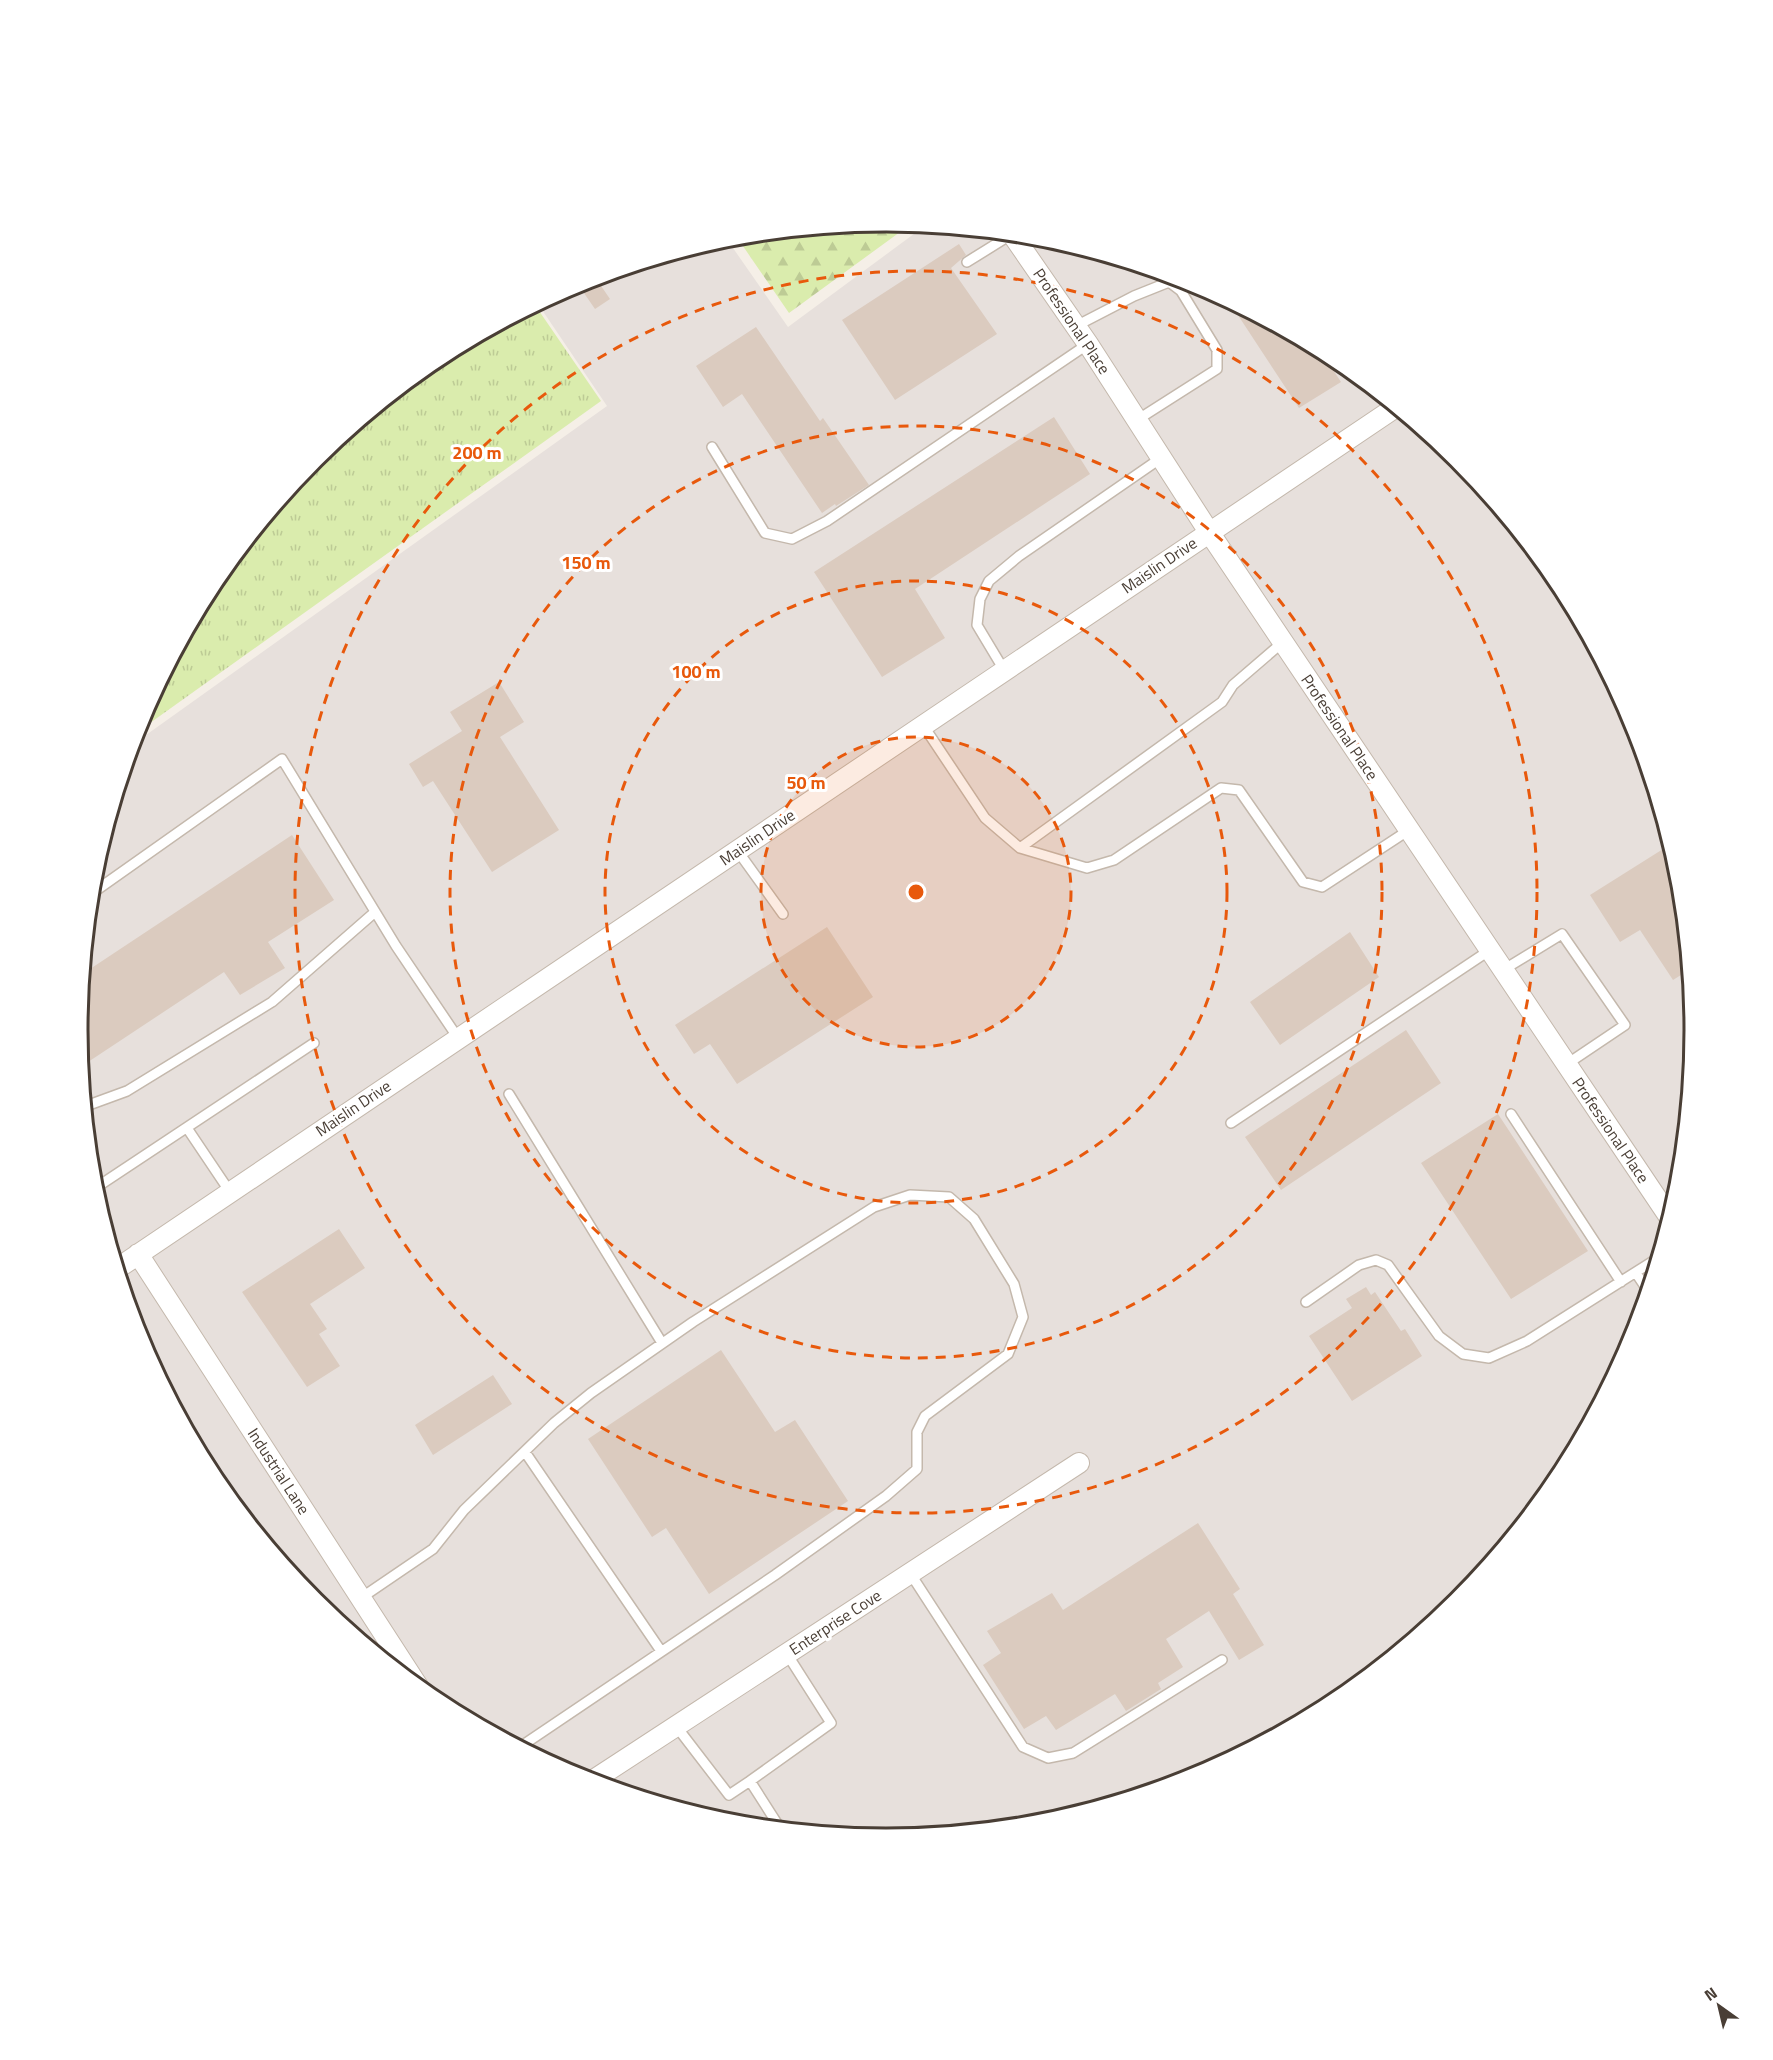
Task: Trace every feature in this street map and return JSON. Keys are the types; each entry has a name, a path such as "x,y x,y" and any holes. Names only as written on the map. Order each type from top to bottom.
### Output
{"street":[{"name":"Professional Place","path":"1018,243 1088,344 1209,532 1664,1209"},
{"name":"Maislin Drive","path":"124,1264 1390,411"},
{"name":"Industrial Lane","path":"138,1254 405,1666"},
{"name":"Enterprise Cove","path":"601,1775 1079,1463"}],"lane":[{"path":"967,262 1001,241"},
{"path":"1076,326 1134,296 1166,283"},
{"path":"1137,420 1217,369 1217,350 1181,291 1175,286"},
{"path":"712,447 765,533 792,539 827,521 1088,344"},
{"path":"1004,670 977,625 980,599 989,581 1019,556 1161,458"},
{"path":"1020,848 1222,702 1233,685 1283,642"},
{"path":"923,725 985,818 1020,848 1087,867 1113,860 1221,788 1239,790 1303,882 1322,888 1409,830"},
{"path":"102,887 282,759 375,912 458,1038"},
{"path":"737,850 783,915"},
{"path":"92,1103 127,1091 272,1002 375,912"},
{"path":"1503,970 1562,934 1625,1025 1567,1064"},
{"path":"1231,1123 1490,950"},
{"path":"103,1183 314,1043"},
{"path":"509,1094 662,1344"},
{"path":"1511,1114 1621,1282"},
{"path":"187,1128 230,1192"},
{"path":"361,1598 433,1549 464,1510 554,1423 591,1393 662,1344 874,1207 910,1196 949,1197 974,1219 1014,1284 1023,1317 1008,1354 925,1416 917,1432 917,1469 886,1496 527,1742"},
{"path":"1306,1302 1359,1265 1376,1260 1388,1264 1439,1336 1463,1354 1490,1358 1527,1341 1649,1264"},
{"path":"1636,1273 1643,1284"},
{"path":"525,1452 662,1651"},
{"path":"910,1573 1023,1747 1048,1758 1073,1753 1222,1660"},
{"path":"676,1726 729,1795 831,1723 787,1654"},
{"path":"750,1781 775,1820"}],"shaded area":[{"path":"915,233 939,234 1042,247 1143,274 1239,314 1330,366 1413,430 1451,466 1520,544 1578,631 1624,725 1642,773 1669,874 1678,926 1683,978 1683,1082 1678,1134 1657,1237 1624,1335 1602,1383 1578,1429 1520,1516 1451,1594 1413,1630 1330,1694 1286,1721 1239,1746 1143,1786 1042,1813 991,1821 886,1828 834,1826 731,1813 680,1801 630,1786 534,1746 443,1694 401,1663 360,1630 287,1556 253,1516 195,1429 149,1335 131,1287 104,1186 95,1134 88,1030 95,926 116,823 145,736 607,406 542,310 630,274 732,247 788,327"}],"green space":[{"path":"899,233 789,313 742,245 834,234"},
{"path":"539,312 601,401 150,723 195,631 253,544 322,466 360,430 443,366"}],"building":[{"path":"959,244 966,255 951,268 997,334 895,400 842,320"},
{"path":"601,285 610,299 595,309 583,292"},
{"path":"1236,313 1330,366 1341,382 1299,408"},
{"path":"756,327 820,421 823,418 869,485 822,513 742,394 723,407 696,366"},
{"path":"1054,417 1090,474 915,589 945,638 882,677 814,572"},
{"path":"499,682 524,722 500,737 559,830 492,872 433,781 423,787 409,764 462,731 450,712"},
{"path":"292,835 334,900 268,942 285,968 240,995 224,972 89,1061 91,968"},
{"path":"1663,849 1678,926 1683,974 1673,980 1640,930 1620,942 1590,895"},
{"path":"827,927 873,997 737,1084 710,1044 694,1054 675,1025"},
{"path":"1350,932 1379,977 1280,1045 1250,1002"},
{"path":"1406,1030 1441,1083 1281,1190 1245,1137"},
{"path":"1498,1114 1588,1251 1511,1299 1421,1163"},
{"path":"339,1229 365,1268 310,1304 327,1329 319,1334 340,1366 307,1387 242,1292"},
{"path":"1366,1287 1371,1295 1375,1292 1401,1331 1405,1329 1422,1356 1352,1401 1309,1336 1352,1308 1346,1299"},
{"path":"721,1350 775,1432 795,1420 848,1501 709,1594 666,1528 652,1537 588,1439"},
{"path":"493,1375 512,1404 433,1455 415,1425"},
{"path":"1198,1523 1240,1589 1233,1594 1264,1645 1239,1660 1209,1611 1166,1639 1183,1667 1158,1683 1161,1689 1126,1711 1115,1694 1056,1730 1046,1716 1024,1729 983,1665 1001,1653 987,1631 1052,1593 1063,1610"}]}
